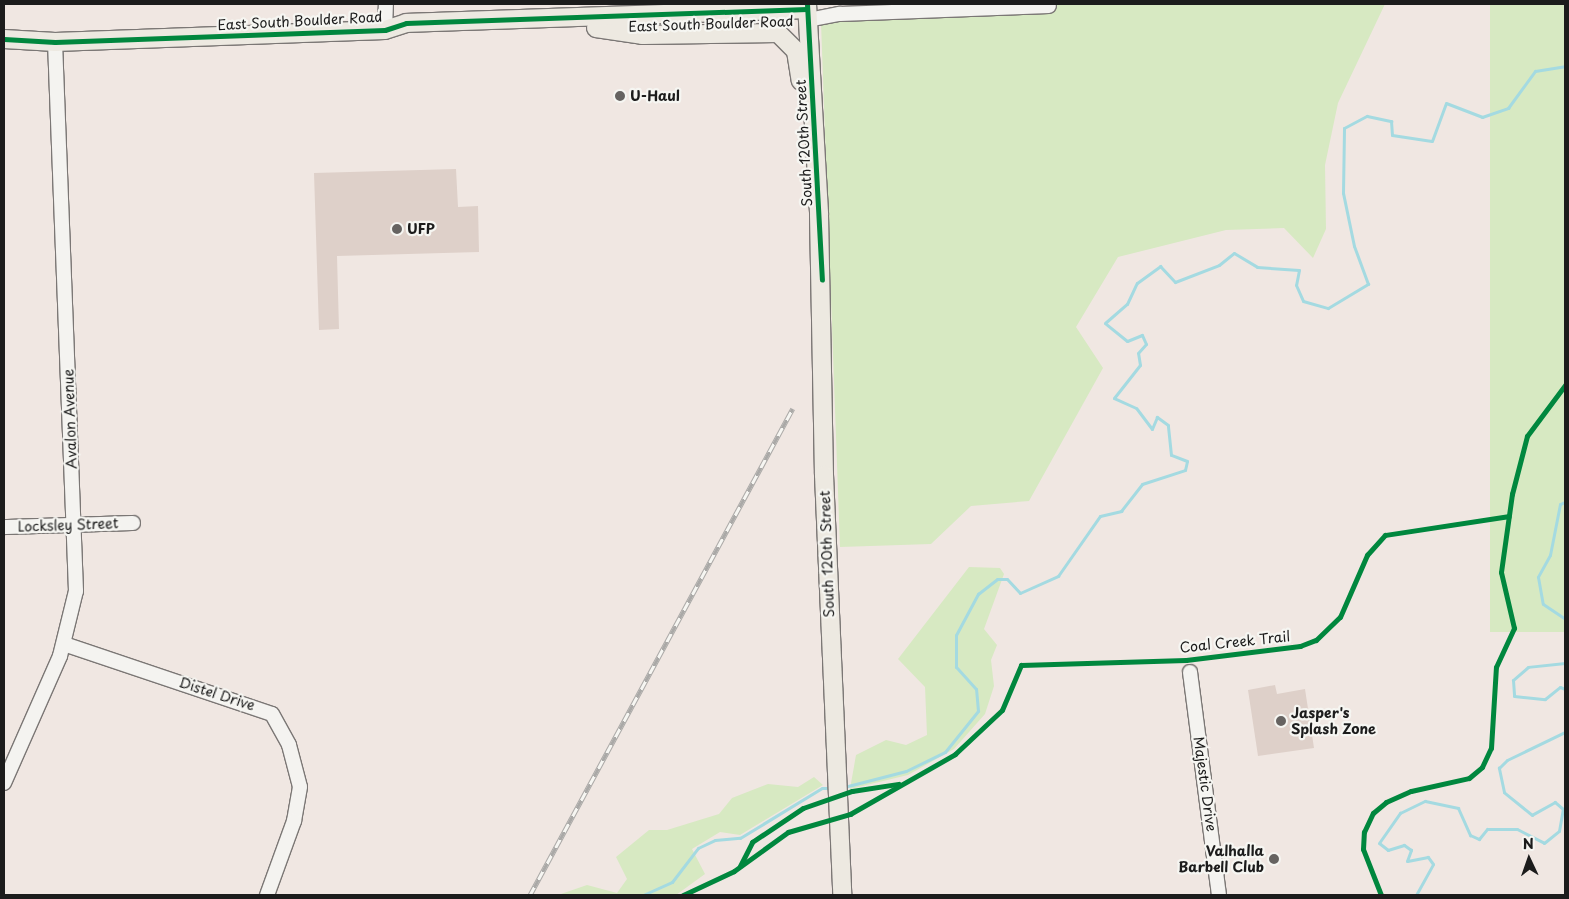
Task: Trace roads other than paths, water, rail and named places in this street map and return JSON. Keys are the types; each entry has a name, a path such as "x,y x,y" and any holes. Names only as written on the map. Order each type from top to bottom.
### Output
{"main road":[{"name":"East South Boulder Road","path":"4,39 55,42 385,30 406,24 807,11"},
{"name":"East South Boulder Road","path":"596,28 807,11"},
{"name":"South 120th Street","path":"807,11 819,215 824,475 842,895"},
{"name":"East South Boulder Road","path":"596,28 643,36 765,31 789,40 800,63 803,123 819,215"},
{"path":"385,30 414,35 596,28"},
{"name":"East South Boulder Road","path":"4,50 55,42"}],"street":[{"path":"385,30 386,4"},
{"name":"East South Boulder Road","path":"807,11 840,14 1049,6"},
{"name":"Avalon Avenue","path":"4,783 64,644 75,602 75,524 55,42"},
{"name":"Locksley Street","path":"4,527 133,523"},
{"name":"Distel Drive","path":"64,644 272,714 289,745 300,787 294,821 267,895"},
{"name":"Majestic Drive","path":"1190,672 1219,895"}],"waterway":[{"path":"844,787 906,771 945,752 978,711 976,689 956,667 956,635 978,594 997,579 1007,579 1020,593 1058,576 1100,516 1121,511 1142,484 1185,470 1187,461 1171,455 1168,425 1157,417 1152,429 1136,408 1114,398 1140,365 1138,353 1146,344 1142,335 1127,341 1105,323 1127,304 1137,283 1160,266 1175,282 1219,265 1234,253 1257,267 1299,270 1296,285 1303,301 1328,308 1368,284 1354,246 1343,193 1344,128 1367,116 1391,121 1392,135 1432,141 1446,103 1482,117 1508,108 1535,71 1565,66"},
{"path":"1565,502 1560,504 1550,555 1538,577 1543,604 1565,619"},
{"path":"1565,663 1528,667 1513,680 1514,696 1545,699 1560,687 1565,689"},
{"path":"1416,895 1433,864 1428,857 1407,861 1411,850 1404,845 1388,850 1379,843 1400,813 1425,801 1458,808 1470,835 1479,839 1487,829 1517,829 1544,843 1559,831 1563,809 1555,802 1532,815 1504,792 1499,768 1507,760 1565,732"},
{"path":"643,895 672,882 698,848 715,840 740,838 822,788 832,788"}],"railway":[{"path":"530,895 793,408"}],"place":[{"name":"U-Haul","path":"620,96"},
{"name":"UFP","path":"397,229"},
{"name":"Jasper's Splash Zone","path":"1281,721"},
{"name":"Valhalla Barbell Club","path":"1274,859"}]}
